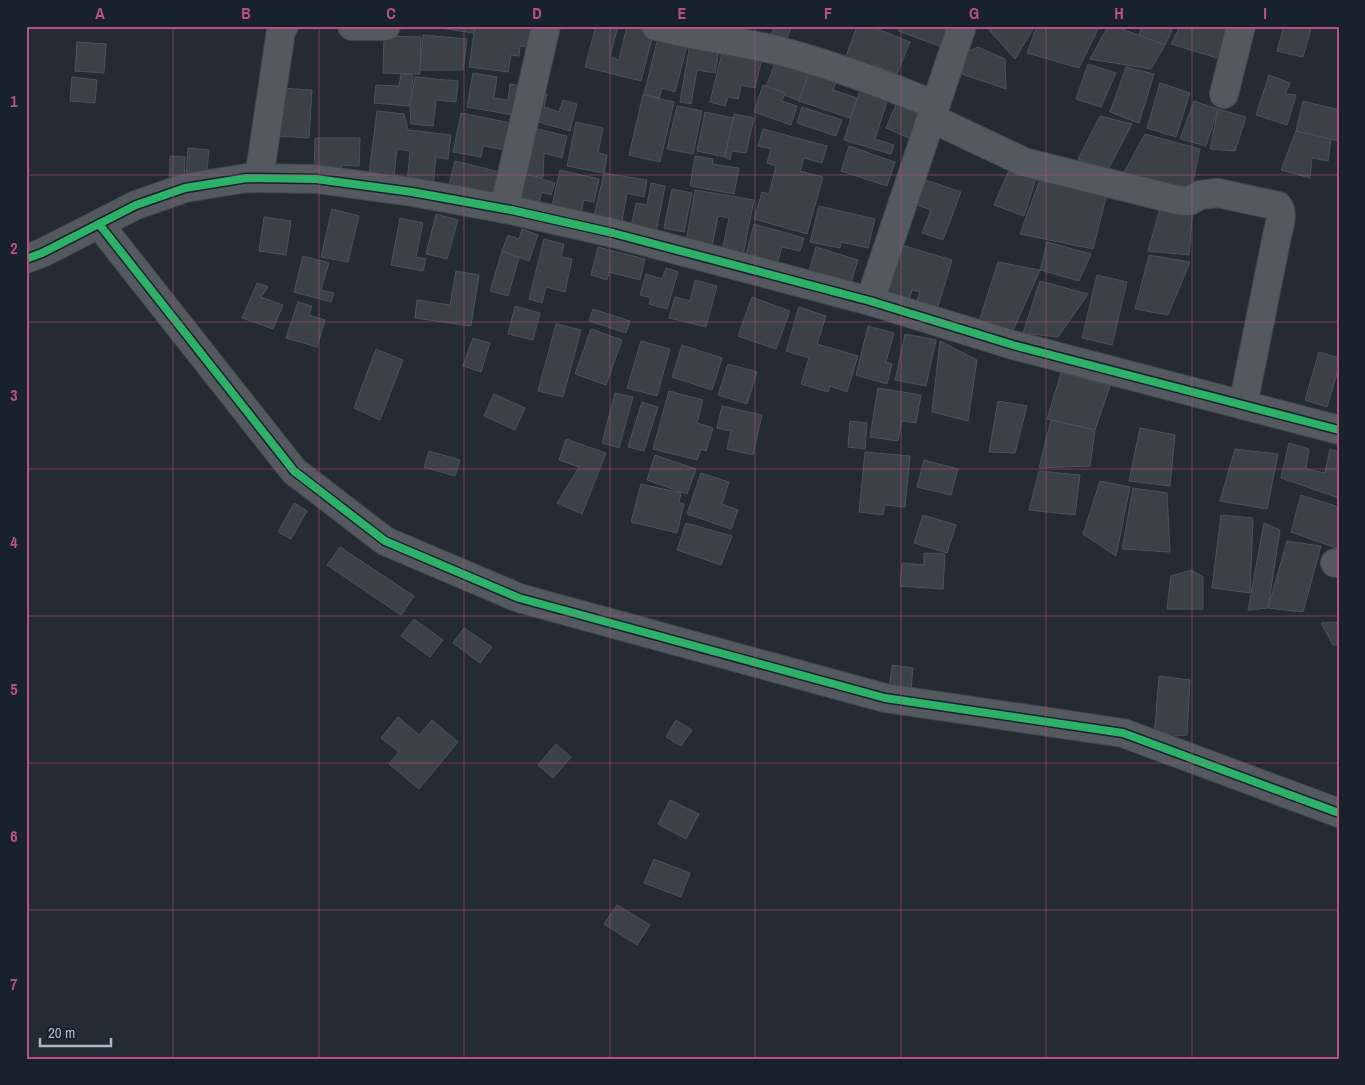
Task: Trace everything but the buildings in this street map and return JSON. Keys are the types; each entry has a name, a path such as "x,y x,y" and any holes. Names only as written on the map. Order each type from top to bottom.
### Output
{"street":[{"path":"259,178 281,31 284,26"},
{"path":"352,26 386,26"},
{"path":"504,209 546,26"},
{"path":"656,26 690,35 778,51 882,83 1024,162 1177,200 1189,201 1200,195 1218,193 1278,206 1280,208 1280,222 1243,405"},
{"path":"870,301 962,26"},
{"path":"1224,94 1241,26"},
{"path":"26,259 42,253 136,205 185,188 247,178 316,179 412,192 504,209 613,233 870,301 1013,345 1339,430"},
{"path":"99,224 294,471 385,541 519,598 885,698 1123,733 1339,813"}],"cycle path":[{"path":"26,259 42,253 136,205 185,188 247,178 316,179 412,192 511,210 613,233 870,301 1013,345 1339,430"},
{"path":"99,224 294,471 385,541 519,598 885,698 1123,733 1339,813"}]}
